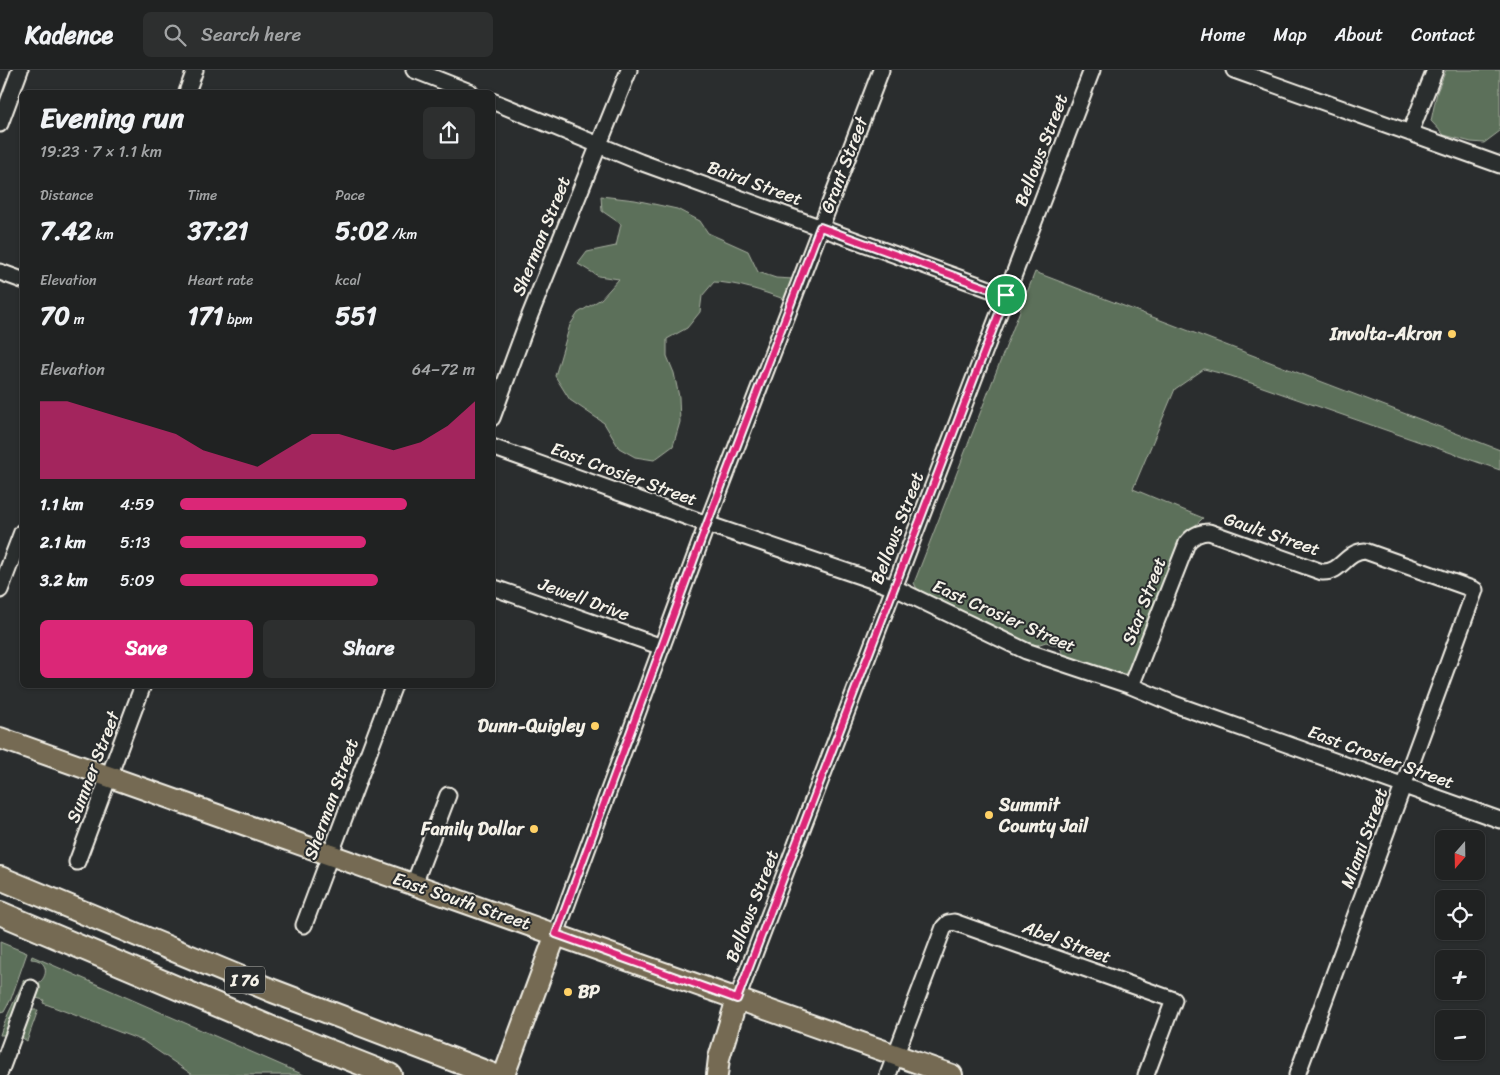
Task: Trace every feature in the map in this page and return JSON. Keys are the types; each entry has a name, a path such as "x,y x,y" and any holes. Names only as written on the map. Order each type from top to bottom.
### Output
{"highway":[{"name":"I 76","path":"0,878 273,991 493,1075"},
{"name":"I 76","path":"0,913 286,1034 390,1075"}],"main road":[{"name":"East South Street","path":"0,738 952,1075"},
{"name":"Grant Street","path":"504,1075 556,934"},
{"path":"717,1075 719,1058 737,999"}],"street":[{"path":"0,124 20,70"},
{"path":"188,90 195,70"},
{"path":"414,70 465,90"},
{"name":"Sherman Street","path":"495,410 530,315 629,70"},
{"name":"Grant Street","path":"556,934 707,524 881,70"},
{"name":"Bellows Street","path":"737,999 1092,70"},
{"path":"1234,70 1262,75 1410,133 1500,165"},
{"path":"1410,133 1435,70"},
{"name":"Baird Street","path":"495,102 640,162 1006,295"},
{"path":"0,272 20,279"},
{"name":"East Crosier Street","path":"495,448 707,524 895,588 1026,651 1130,686 1174,704 1500,820"},
{"name":"Gault Street","path":"1198,534 1210,532 1322,572 1336,569 1350,555 1365,551 1471,589"},
{"name":"Star Street","path":"1130,686 1187,542 1198,534"},
{"path":"0,590 20,537"},
{"name":"Jewell Drive","path":"495,587 662,647"},
{"name":"Miami Street","path":"1297,1075 1463,627 1475,590 1471,589"},
{"name":"Sumner Street","path":"78,862 142,688"},
{"name":"Sherman Street","path":"304,926 393,688"},
{"path":"414,884 448,795"},
{"name":"Abel Street","path":"894,1055 944,927 948,923 954,922 1174,1000 1146,1075"},
{"path":"0,1072 31,988"},
{"path":"888,1075 894,1055"}],"green space":[{"path":"1446,70 1500,70 1500,131 1484,143 1471,142 1444,135 1431,121 1437,92"},
{"path":"601,196 635,200 677,209 700,221 708,233 748,251 758,272 776,278 793,279 784,299 758,290 714,282 702,296 700,312 687,328 667,339 667,356 674,373 679,397 680,422 673,446 654,460 635,457 619,448 604,423 570,400 555,376 570,325 578,313 601,299 619,279 598,276 578,264 587,252 616,246 621,224 602,211"},
{"path":"1035,272 1500,450 1500,470 1231,376 1204,369 1175,389 1133,489 1203,518 1181,539 1129,671 1121,676 1063,655 1060,647 1046,642 1037,645 1023,642 917,589 914,583"},
{"path":"0,942 27,953 11,999 4,1012 0,1013"},
{"path":"32,956 304,1075 193,1075 143,1041 43,1003 44,1000 36,998 39,988 26,983 6,1035 0,1035 24,979 36,984 44,976 44,965 39,961 31,959"},
{"path":"31,1010 38,1010 27,1041 21,1037"}],"place":[{"name":"Involta-Akron","path":"1452,334"},
{"name":"Dunn-Quigley","path":"595,726"},
{"name":"Summit County Jail","path":"989,815"},
{"name":"Family Dollar","path":"534,829"},
{"name":"BP","path":"568,992"}],"route":[{"path":"820,227 1006,295 737,999 556,934 707,524 820,227"}]}
